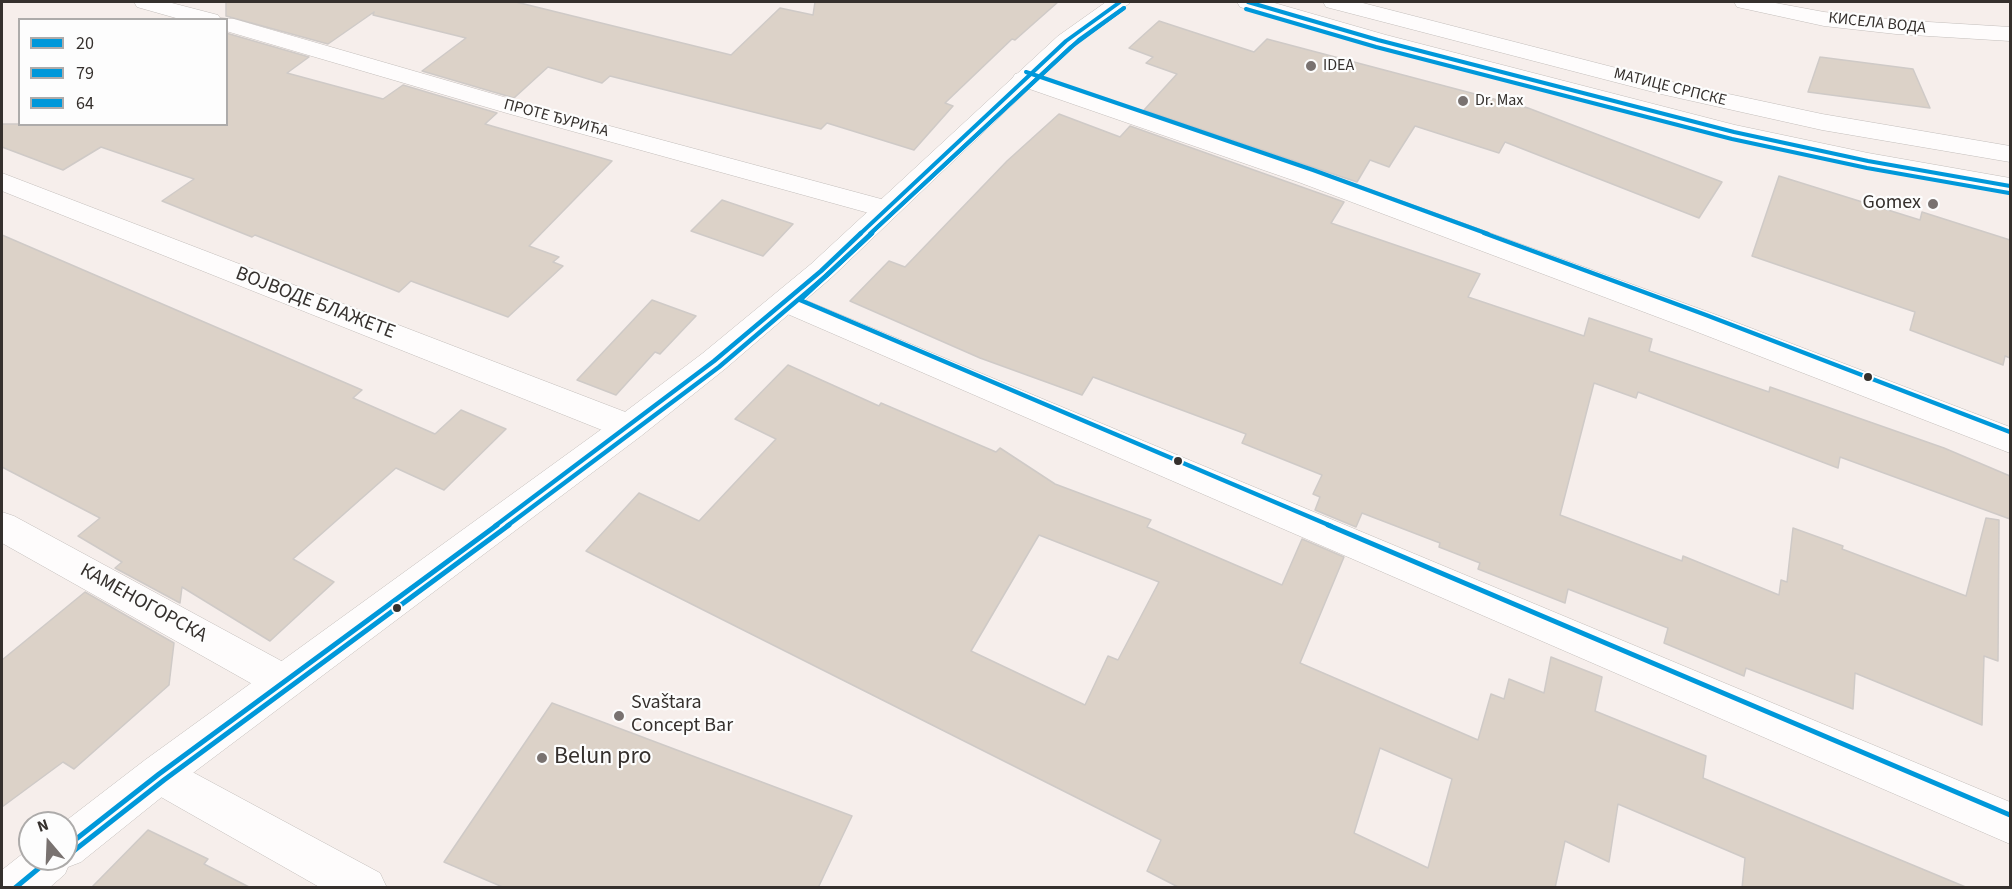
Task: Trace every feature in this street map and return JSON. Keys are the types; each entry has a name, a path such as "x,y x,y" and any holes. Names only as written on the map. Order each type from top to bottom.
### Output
{"street":[{"path":"145,2 203,18"},
{"path":"78,838 159,774 629,427 786,303 1024,79 1074,34 1120,2"},
{"name":"МАТИЦЕ СРПСКЕ","path":"1248,2 1378,39 1734,132 1848,157 2010,186"},
{"name":"МАТИЦЕ СРПСКЕ","path":"1334,2 1661,87 1822,122 2010,154"},
{"name":"КИСЕЛА ВОДА","path":"1745,2 1824,19 1896,27 2010,34"},
{"name":"ПРОТЕ ЂУРИЋА","path":"228,25 519,109 886,209"},
{"path":"1024,79 1310,177 1703,322 2010,440"},
{"name":"ВОЈВОДЕ БЛАЖЕТЕ","path":"2,182 629,427"},
{"path":"786,303 2010,823"},
{"name":"КАМЕНОГОРСКА","path":"2,526 284,682"},
{"path":"159,774 365,888"},
{"path":"14,888 35,871"}],"building":[{"path":"226,2 516,2 731,55 780,8 813,15 815,2 1058,2 1015,40 1012,39 945,103 953,106 914,150 827,123 821,129 610,76 602,83 548,67 514,98 422,71 466,38 373,15 374,12 328,44 226,16"},
{"path":"1159,21 1254,52 1267,39 1528,108 1722,182 1699,218 1505,142 1499,153 1415,126 1389,167 1370,160 1357,182 1144,110 1177,74 1146,63 1153,57 1129,48"},
{"path":"228,34 309,57 287,73 383,99 403,85 497,113 485,124 612,161 529,246 559,257 553,262 563,266 508,317 411,281 399,292 162,201 194,179 101,147 63,170 2,147 2,124 18,124 18,126 228,126"},
{"path":"1820,57 1913,69 1930,108 1808,92"},
{"path":"1059,114 1120,137 1130,126 1344,202 1331,223 1480,274 1468,297 1584,336 1589,318 1652,339 1649,351 1769,392 1770,387 1944,448 2010,476 2010,519 1840,457 1838,468 1638,392 1636,398 1594,383 1560,515 1682,561 1683,556 1779,595 1781,580 1787,582 1793,528 1966,596 1986,518 1999,520 1998,661 1984,656 1982,725 1855,673 1853,709 1746,668 1744,676 1664,643 1668,628 1568,589 1565,603 1478,569 1480,563 1439,547 1440,543 1362,513 1356,527 1315,510 1320,497 1313,494 1322,475 1242,443 1246,434 1093,377 1082,395 980,358 850,301 889,261 905,267 1007,161"},
{"path":"1779,176 1920,220 1922,212 2010,240 2010,358 2005,356 2003,365 1910,330 1915,312 1752,256"},
{"path":"722,200 793,224 763,256 691,231"},
{"path":"2,235 362,390 353,398 435,434 461,410 506,429 444,490 396,468 293,559 334,582 270,641 182,587 180,603 115,568 122,562 78,536 100,518 2,467"},
{"path":"652,300 696,316 660,354 655,352 616,395 577,380"},
{"path":"788,365 879,406 881,403 996,452 1000,448 1055,484 1151,520 1147,527 1282,585 1302,539 1344,557 1300,663 1478,740 1491,694 1504,699 1509,679 1544,693 1551,657 1602,677 1595,711 1706,756 1703,778 1968,888 1742,888 1745,858 1618,804 1609,862 1565,841 1555,888 1180,888 1147,871 1161,840 586,551 639,493 699,521 776,439 735,419","holes":["1039,535 1159,582 1118,660 1108,656 1085,705 971,651","1380,748 1452,779 1428,868 1354,833"]},
{"path":"85,592 174,643 169,685 74,769 63,762 2,807 2,660"},
{"path":"552,703 852,816 818,888 505,888 444,862"},
{"path":"148,830 208,859 204,864 251,888 91,888"}],"transit line":[{"name":"20","path":"78,838 159,774 629,427 714,361 821,271 1066,41 1120,2"},
{"name":"20","path":"1248,2 1378,40 1734,132 1868,161 2010,186"},
{"name":"79","path":"78,848 164,780 719,367 826,276 1071,47 1124,8"},
{"name":"64","path":"1124,8 1079,40 1050,66 800,300 2010,815"},
{"name":"79","path":"1246,9 1376,47 1732,139 1867,168 2009,193"},
{"name":"64","path":"1026,72 1313,170 1706,315 2010,432"},
{"name":"20","path":"15,888 36,871"}],"place":[{"name":"IDEA","path":"1311,66"},
{"name":"Dr. Max","path":"1463,101"},
{"name":"Gomex","path":"1933,204"},
{"name":"Svaštara Concept Bar","path":"619,716"},
{"name":"Belun pro","path":"542,758"}]}
